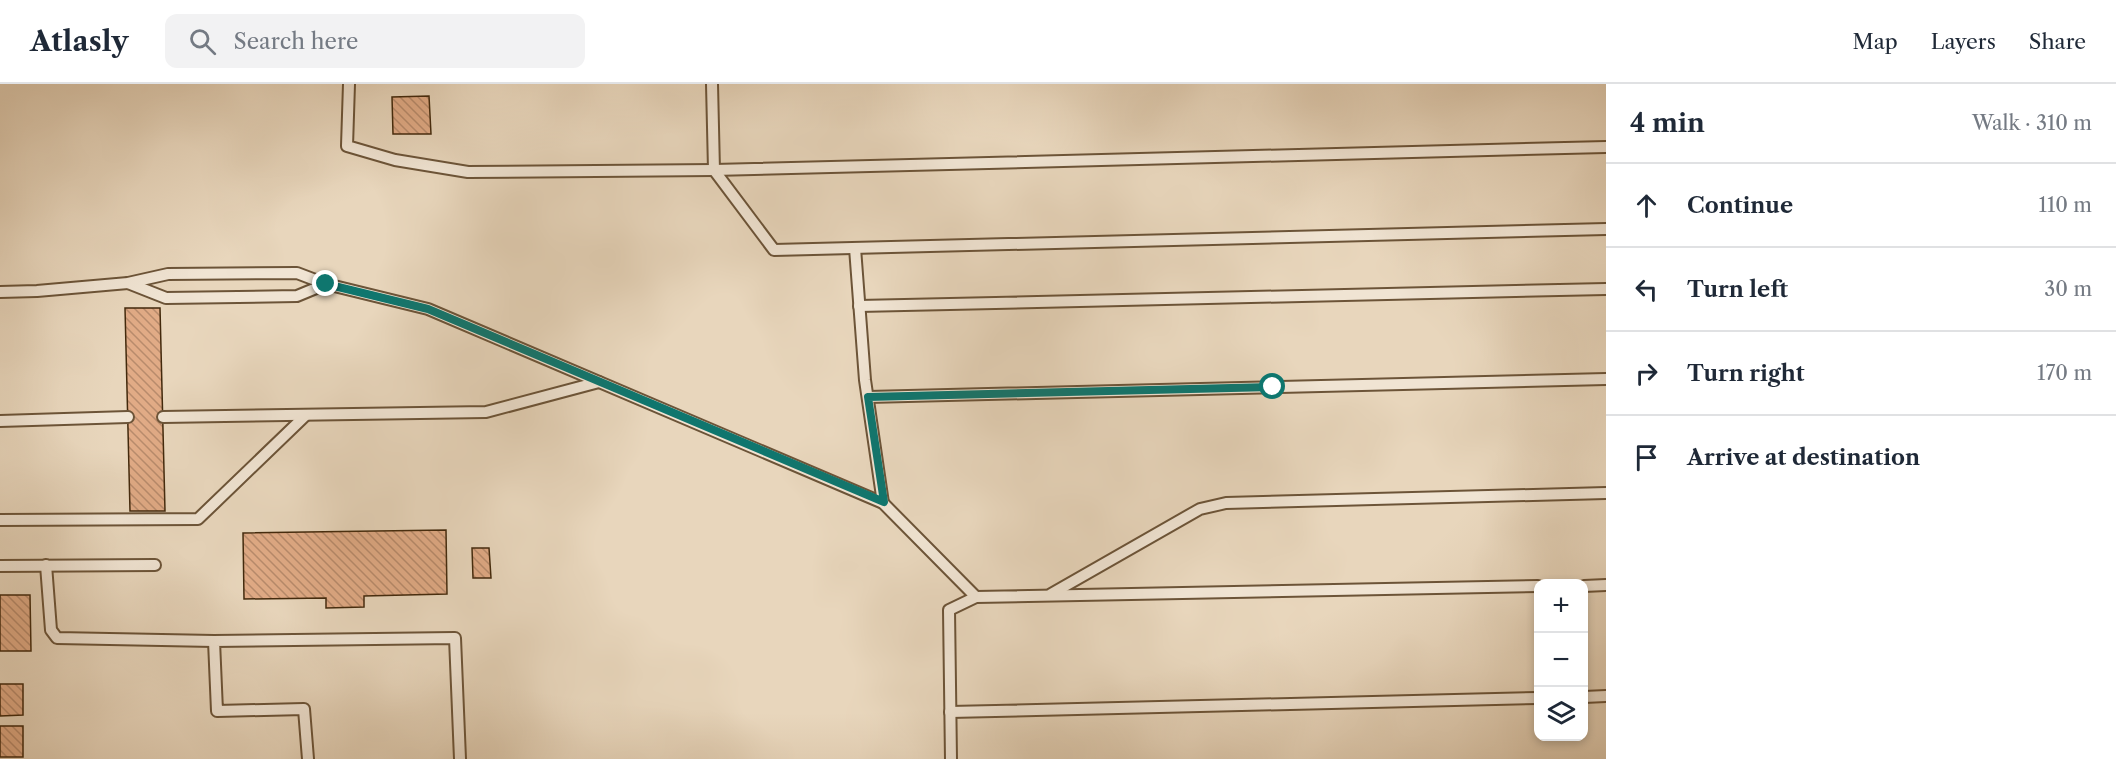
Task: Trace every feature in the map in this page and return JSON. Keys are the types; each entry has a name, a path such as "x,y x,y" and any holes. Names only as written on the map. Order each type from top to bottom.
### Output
{"lane":[{"path":"349,84 347,146 395,160 468,172 714,170 1606,147"},
{"path":"712,84 714,170 774,250 1606,230"},
{"path":"855,248 868,397 884,502"},
{"path":"0,292 128,283 168,274 297,273 326,284 428,309 884,502 976,597"},
{"path":"128,283 166,298 297,296 326,284"},
{"path":"859,306 1606,289"},
{"path":"868,397 1606,379"},
{"path":"163,417 486,412 600,382"},
{"path":"0,520 198,519 306,415"},
{"path":"0,421 128,417"},
{"path":"1049,595 1200,509 1226,502 1606,493"},
{"path":"46,565 51,630 57,638 214,641 455,638 460,759"},
{"path":"0,566 155,565"},
{"path":"1588,586 1606,585"},
{"path":"951,759 949,610 976,597 1534,586"},
{"path":"214,641 217,711 304,709 308,759"},
{"path":"1588,697 1606,696"},
{"path":"950,712 1534,698"}],"building":[{"path":"429,96 431,134 393,134 392,97"},
{"path":"125,308 160,308 165,511 130,511"},
{"path":"446,530 447,594 364,596 364,607 326,608 326,598 244,599 243,533"},
{"path":"472,548 489,548 491,578 473,578"},
{"path":"0,595 30,595 31,651 0,651"},
{"path":"0,684 23,684 23,715 0,716"},
{"path":"0,726 23,726 23,757 0,757"}],"route":[{"path":"326,284 428,309 884,502 868,397 1273,387"}]}
